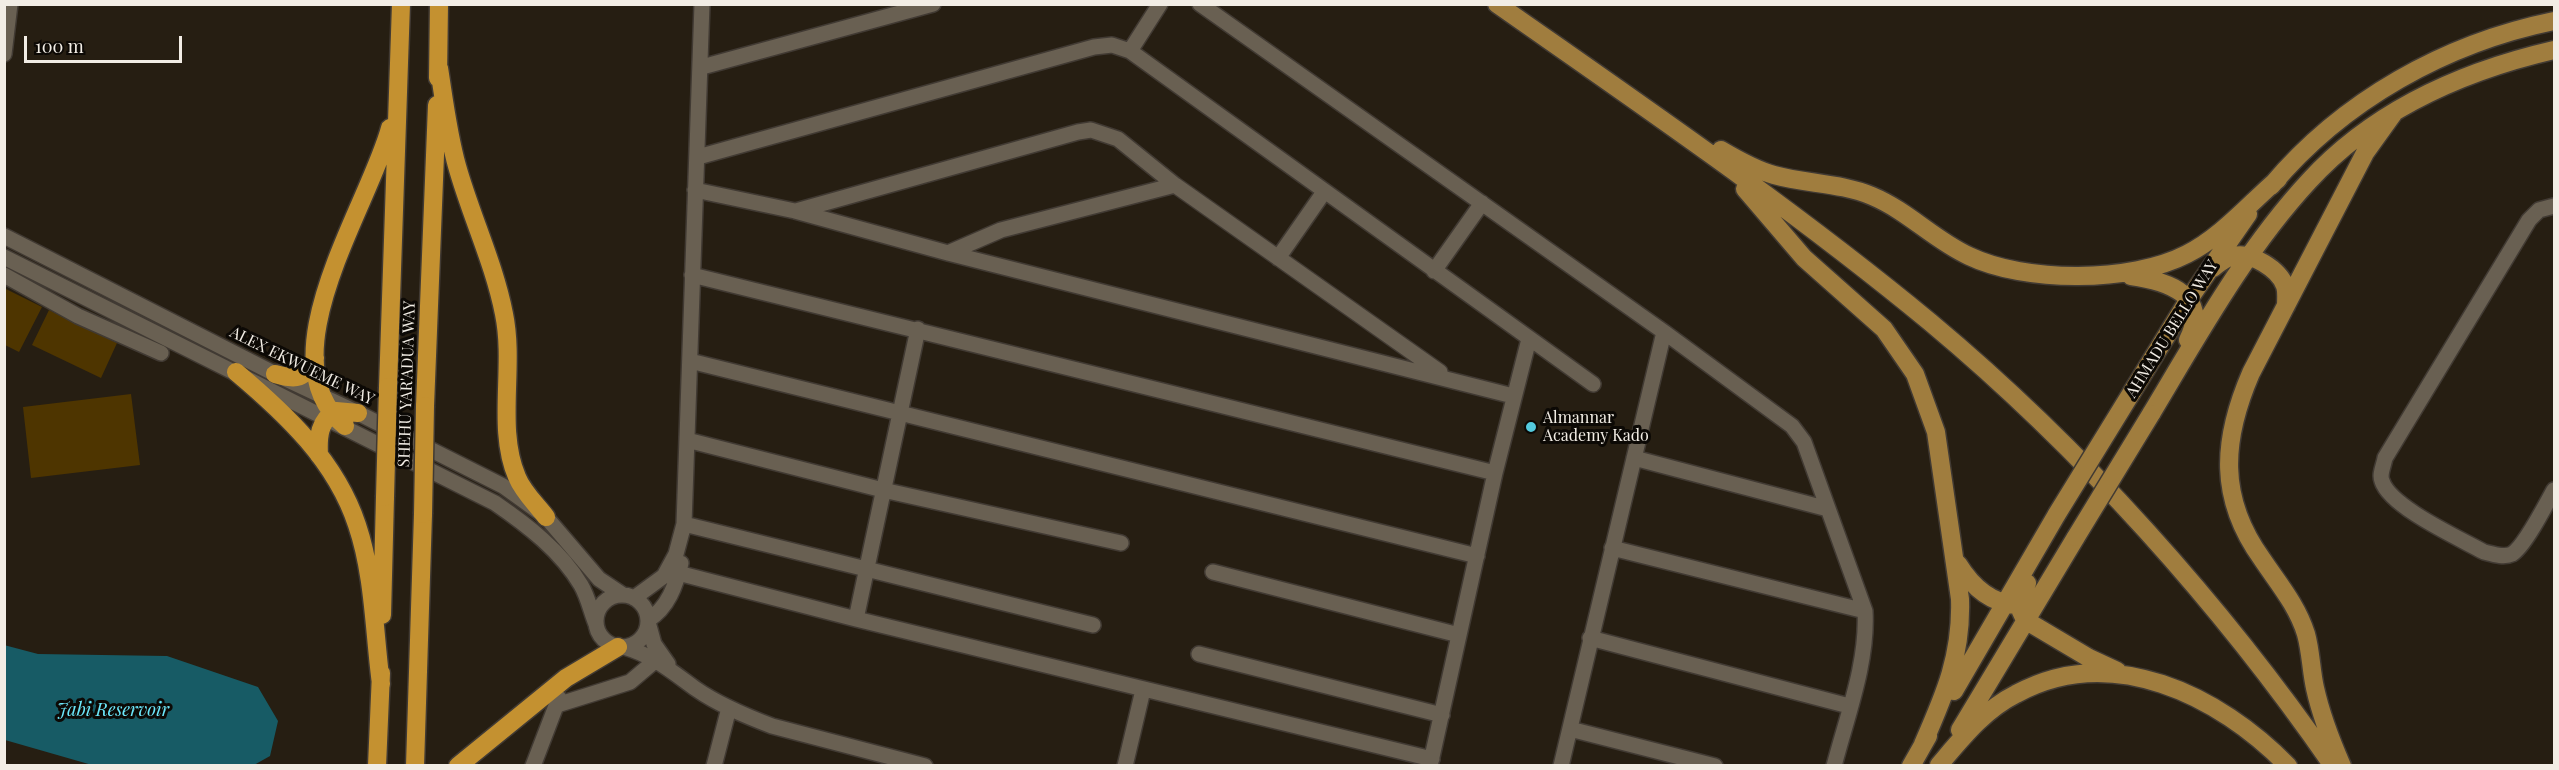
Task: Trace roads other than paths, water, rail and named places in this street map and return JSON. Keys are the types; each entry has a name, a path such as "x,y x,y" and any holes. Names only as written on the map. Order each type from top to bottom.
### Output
{"highway":[{"name":"SHEHU YAR'ADUA WAY","path":"378,765 401,4"},
{"name":"SHEHU YAR'ADUA WAY","path":"415,765 425,406 439,68 439,4"},
{"path":"439,68 457,166 491,262 505,314 510,360 507,431 509,451 518,479 546,517"},
{"path":"329,415 322,397 315,358 322,306 333,267 383,151 398,98"},
{"path":"274,374 290,378 302,376 307,373 315,358"},
{"path":"236,372 273,402 292,422 319,455 349,504 357,526 369,578 381,684"},
{"path":"319,455 319,435 329,415 343,410 352,420"},
{"path":"458,765 566,678 621,647"}],"main road":[{"path":"1497,4 1720,161 1809,227 1931,323 2052,433 2144,527 2222,620 2333,765"},
{"name":"AHMADU BELLO WAY","path":"1939,765 2016,610 2043,550 2053,521 2189,299 2250,212 2278,179 2340,119 2412,71 2456,50 2515,29 2554,21"},
{"name":"AHMADU BELLO WAY","path":"1911,765 1923,744 2016,610 2044,590 2155,406 2250,256 2311,179 2363,134 2429,92 2512,60 2554,50"},
{"path":"1647,109 1757,168 1796,180 1856,189 1891,205 1951,246 1982,262 2001,268 2030,272 2071,275 2116,274 2162,265 2188,254 2210,239 2278,179"},
{"path":"2342,765 2321,712 2314,686 2306,633 2289,597 2262,560 2241,524 2235,508 2229,475 2230,436 2240,398 2286,307 2365,153 2393,114"},
{"path":"1720,161 1804,258 1884,329 1915,374 1936,432 1960,599 1961,626 1958,649 1946,692 1923,744"},
{"path":"2204,277 2229,257 2250,256 2271,269 2282,280 2286,292 2286,307"},
{"path":"2116,274 2164,283 2189,299 2194,309 2194,327 2155,406"},
{"path":"1954,557 1966,578 1976,588 2016,610 2089,658 2121,673 2168,685 2198,700 2256,736 2288,765"},
{"path":"1939,765 1979,720 2016,694 2068,675 2121,673"}],"street":[{"path":"4,54 10,4"},
{"path":"702,4 702,67 695,190 684,524 676,554 664,576 629,596 606,600 597,615 596,624 604,640 657,660 697,689 729,708 772,726 925,765"},
{"path":"702,67 933,4"},
{"path":"1130,51 1160,4"},
{"path":"1200,4 1482,202 1792,426 1804,442 1865,610 1866,632 1834,765"},
{"path":"698,157 1094,46 1112,45 1130,51 1593,384"},
{"path":"795,211 1091,130 1118,139 1175,185 1448,378"},
{"path":"948,253 1001,230 1175,185"},
{"path":"695,190 795,211 948,253 1514,396"},
{"path":"1278,258 1324,192"},
{"path":"1434,271 1482,202"},
{"path":"2554,206 2539,210 2529,220 2385,458 2380,478 2388,494 2405,507 2484,552 2498,556 2511,554 2522,543 2554,490"},
{"name":"ALEX EKWUEME WAY","path":"4,236 322,397 352,420 475,492 521,522 541,538 582,586 596,624"},
{"name":"ALEX EKWUEME WAY","path":"4,257 236,372 329,415"},
{"path":"4,275 78,316 161,353"},
{"path":"692,275 1496,473"},
{"path":"856,619 918,329"},
{"path":"1561,765 1664,332"},
{"path":"678,573 1431,762 1496,473 1529,339"},
{"path":"690,361 900,411 1477,556"},
{"name":"ALEX EKWUEME WAY","path":"352,420 503,486 546,517 599,579 629,596"},
{"path":"687,440 883,490 1120,543"},
{"path":"1634,458 1828,509"},
{"path":"684,524 1093,625"},
{"path":"621,647 635,644 642,638 648,621 663,608 678,573 681,560 681,540"},
{"path":"1612,548 1865,610"},
{"path":"1213,572 1460,635"},
{"path":"629,596 642,603 654,644 672,669"},
{"path":"1590,638 1849,706"},
{"path":"1199,654 1442,715"},
{"path":"557,705 630,682 657,660"},
{"path":"533,765 566,678"},
{"path":"1125,765 1143,690"},
{"path":"714,765 729,708"},
{"path":"1570,729 1715,765"}],"water":[{"name":"Jabi Reservoir","path":"4,645 38,654 167,656 258,687 278,721 270,756 254,765 92,765 5,740"}],"place":[{"name":"Almannar Academy Kado","path":"1531,427"}]}
